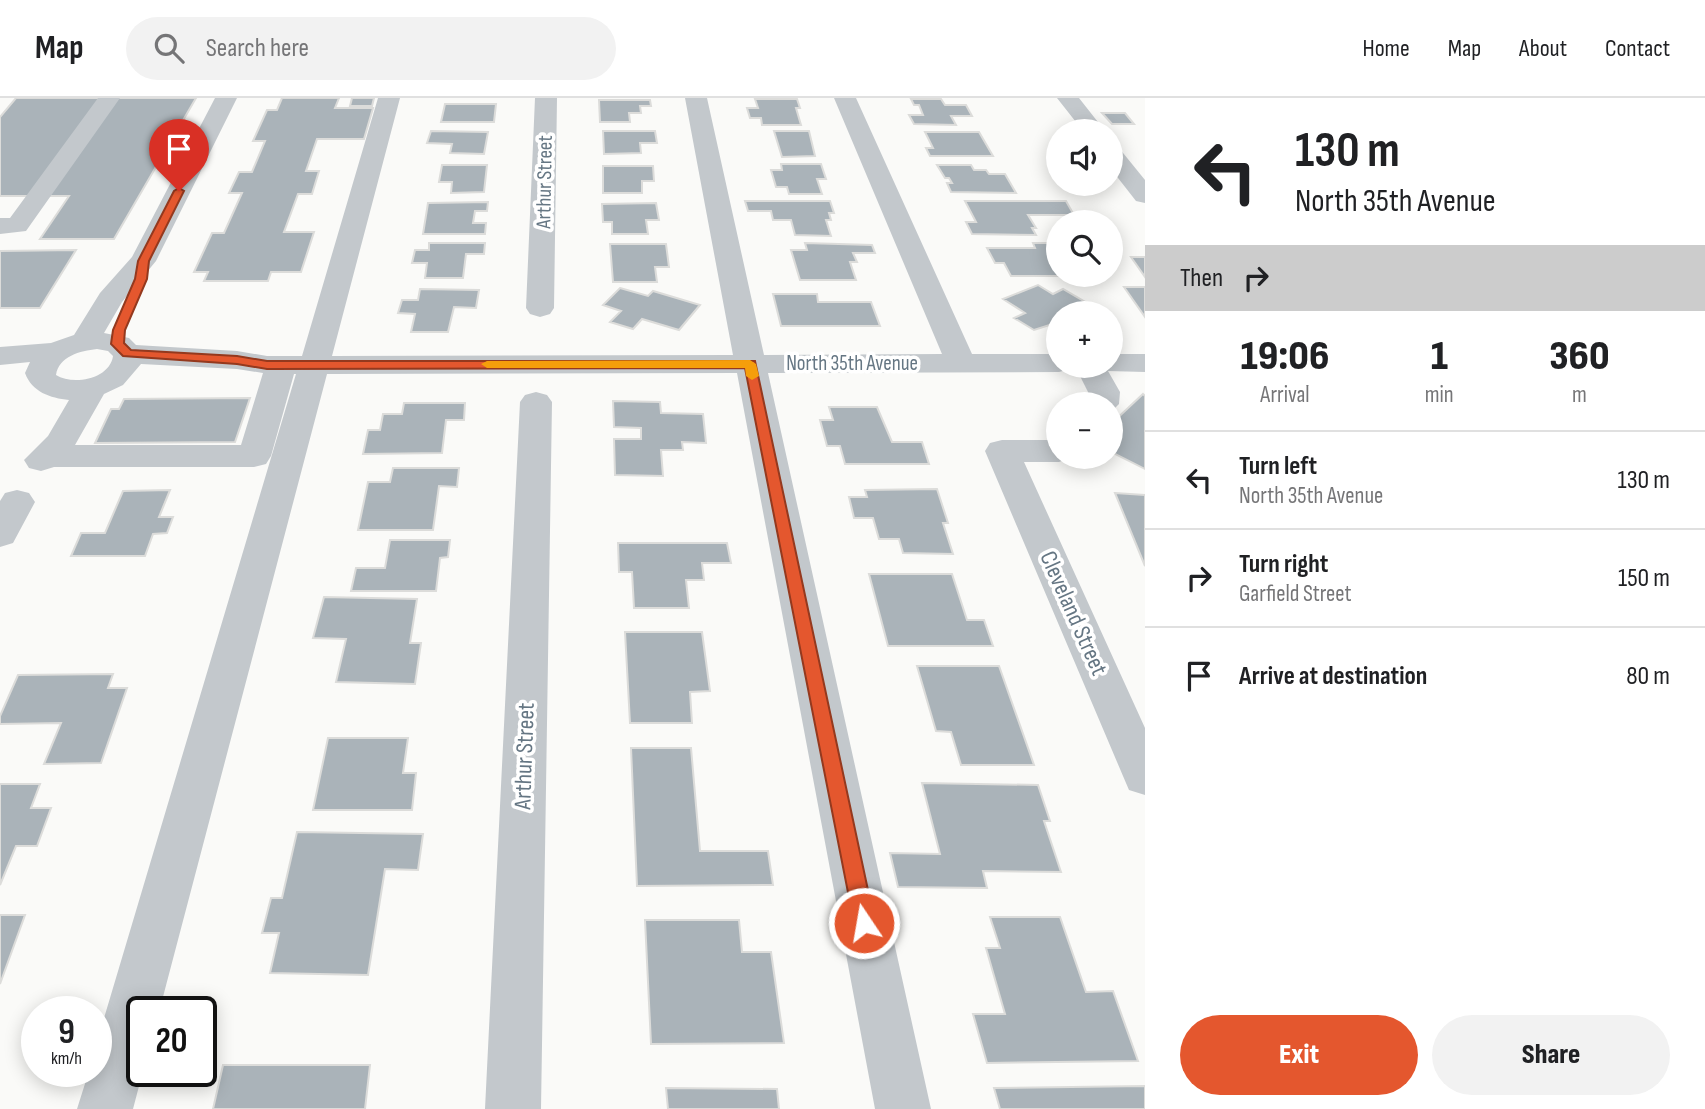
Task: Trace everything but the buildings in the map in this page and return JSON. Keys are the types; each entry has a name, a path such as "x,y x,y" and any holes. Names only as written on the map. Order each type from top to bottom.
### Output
{"street":[{"path":"0,226 17,226 109,98"},
{"path":"143,261 141,279 119,330 114,365 60,443 41,460 39,445 46,383 40,373 43,365 72,346 124,279 143,261 226,98"},
{"path":"46,456 254,456 288,365 327,312 389,98"},
{"name":"Arthur Street","path":"540,308 546,98"},
{"path":"696,98 903,1109"},
{"path":"845,98 961,363"},
{"path":"1068,98 1085,119"},
{"path":"1123,168 1145,195"},
{"path":"0,356 72,346 114,365"},
{"name":"North 35th Avenue","path":"114,365 226,373 288,365 1046,363"},
{"path":"1123,363 1145,363"},
{"path":"0,375 75,391 114,365"},
{"path":"105,1109 288,365"},
{"name":"Arthur Street","path":"513,1109 536,402"},
{"name":"Cleveland Street","path":"1046,451 1002,451 1145,776"},
{"path":"0,534 17,502"}],"slow traffic":[{"path":"487,364 750,364 752,376"}],"route":[{"path":"179,191 143,261 141,279 119,330 118,344 128,354 237,360 267,365 750,364 864,923"}]}
